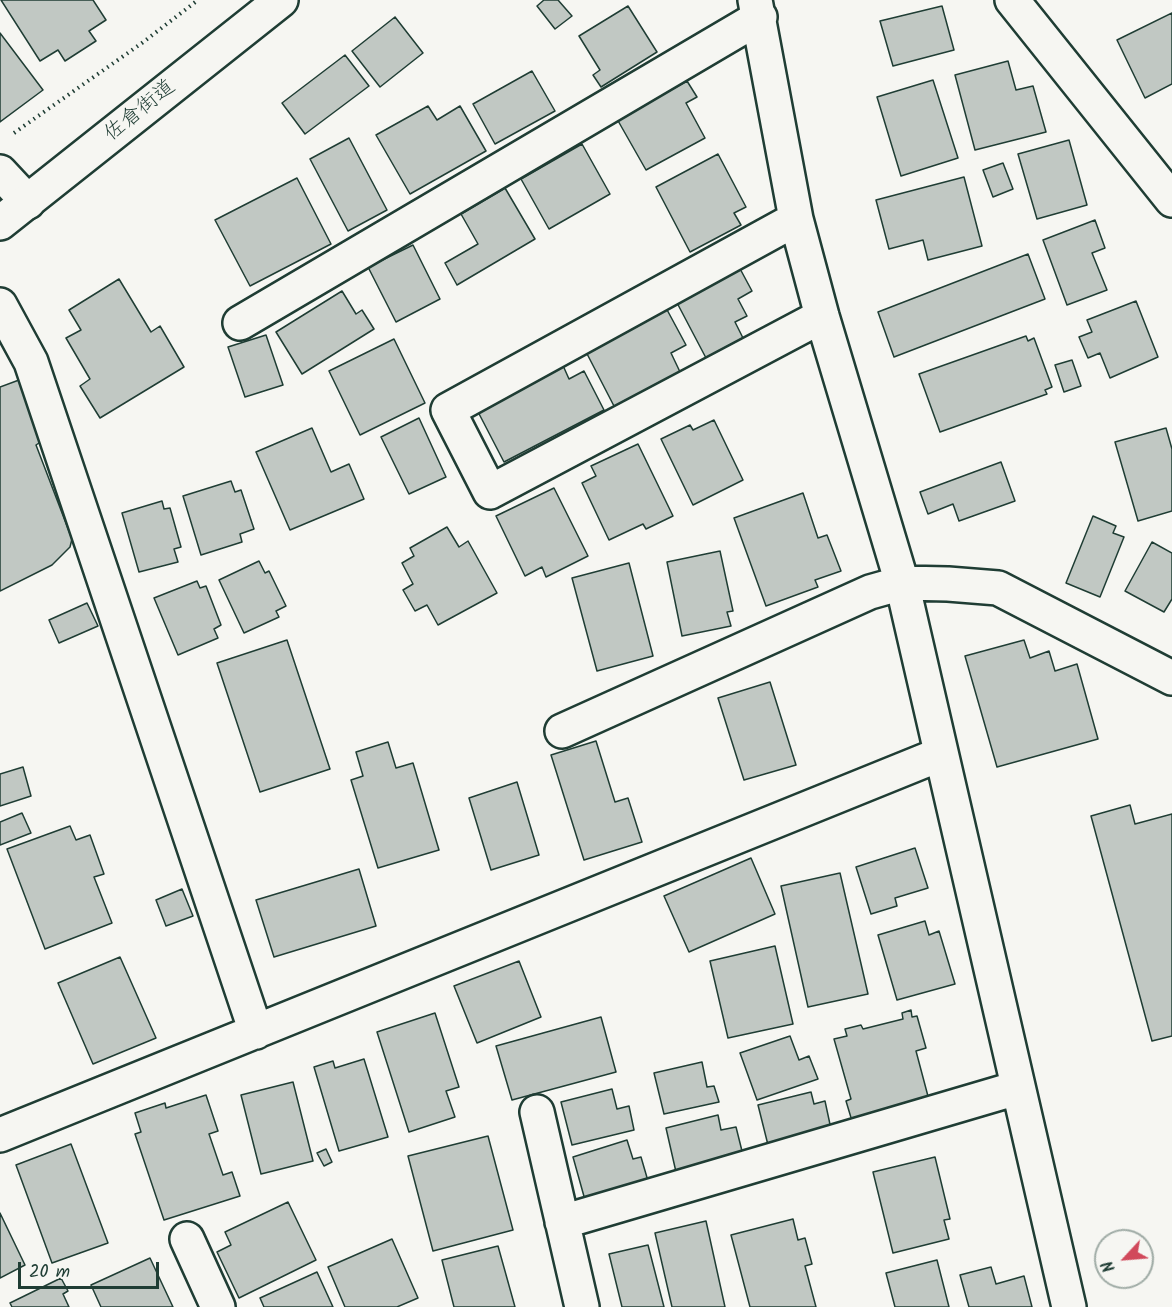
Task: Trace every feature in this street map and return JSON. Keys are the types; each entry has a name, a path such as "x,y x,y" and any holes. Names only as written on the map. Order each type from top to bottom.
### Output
{"street":[{"name":"佐倉街道","path":"0,223 281,0"},
{"path":"1012,0 1172,200"},
{"path":"240,323 758,9 796,219 822,316 902,583 1069,1307"},
{"path":"0,172 28,202"},
{"path":"796,219 448,410 490,492 822,316"},
{"path":"0,304 31,362 256,1032"},
{"path":"562,731 870,592 902,583 999,588 1172,678"},
{"path":"0,1135 941,754"},
{"path":"562,1222 1017,1088"},
{"path":"537,1112 582,1307"},
{"path":"187,1239 218,1307"}],"path":[{"path":"9,136 142,43 198,0"}],"building":[{"path":"1,0 93,0 106,20 89,31 96,41 65,61 58,50 40,61"},
{"path":"544,0 558,0 572,16 555,29 537,6"},
{"path":"628,6 657,52 601,87 593,75 600,70 579,36"},
{"path":"942,6 954,50 893,66 880,21"},
{"path":"1172,13 1172,84 1145,98 1117,40"},
{"path":"395,17 423,53 380,87 352,51"},
{"path":"0,33 43,90 0,122"},
{"path":"345,55 369,86 305,134 282,103"},
{"path":"1008,61 1016,90 1033,86 1046,132 975,150 955,75"},
{"path":"532,71 555,111 495,144 473,104"},
{"path":"933,80 958,158 901,176 877,97"},
{"path":"687,81 697,97 686,103 705,138 646,170 617,119"},
{"path":"428,106 437,120 460,106 486,151 410,194 376,135"},
{"path":"349,138 387,210 348,231 310,159"},
{"path":"1069,140 1087,205 1037,219 1018,154"},
{"path":"582,144 610,194 549,229 521,179"},
{"path":"718,154 746,207 734,213 741,225 690,252 656,187"},
{"path":"1003,163 1013,189 993,197 983,170"},
{"path":"964,177 982,246 928,260 923,240 889,249 876,200"},
{"path":"297,178 331,244 250,286 215,220"},
{"path":"505,188 535,239 457,285 445,263 478,244 461,214"},
{"path":"1095,220 1105,248 1092,253 1107,290 1067,305 1043,240"},
{"path":"413,245 440,299 396,322 368,267"},
{"path":"1028,254 1045,299 894,357 878,312"},
{"path":"738,265 752,291 738,299 747,316 735,322 743,338 706,358 675,299"},
{"path":"119,279 151,332 160,326 184,367 100,418 80,386 90,379 66,338 81,330 69,310"},
{"path":"342,291 356,314 362,310 374,329 302,374 276,332"},
{"path":"1136,301 1158,357 1110,378 1100,353 1088,358 1079,337 1092,332 1087,320"},
{"path":"665,306 686,345 671,353 681,374 615,408 584,348"},
{"path":"266,335 283,385 245,397 228,347"},
{"path":"1026,336 1028,341 1034,338 1052,387 1045,390 1047,394 940,432 919,374"},
{"path":"394,339 425,403 360,435 329,371"},
{"path":"1072,360 1081,386 1064,392 1055,365"},
{"path":"561,361 569,379 584,371 604,410 504,462 475,406"},
{"path":"19,380 45,439 36,445 72,539 70,547 52,565 0,591 0,387"},
{"path":"419,418 446,477 409,494 381,437"},
{"path":"714,420 743,480 693,505 661,439 690,425 693,430"},
{"path":"312,428 331,472 349,464 364,499 290,530 256,452"},
{"path":"1166,428 1172,449 1172,511 1138,521 1115,442"},
{"path":"638,444 673,516 646,529 643,524 609,540 582,483 596,476 591,466"},
{"path":"1001,462 1015,501 959,521 953,504 928,514 920,492"},
{"path":"231,481 235,492 241,490 254,529 240,534 242,542 201,555 183,496"},
{"path":"554,488 588,556 546,577 542,567 525,576 496,516"},
{"path":"803,493 818,538 827,535 841,571 815,580 818,587 766,606 734,518"},
{"path":"162,501 164,509 170,508 181,547 174,549 178,562 139,572 122,513"},
{"path":"1093,516 1116,526 1113,533 1124,537 1100,597 1066,583"},
{"path":"447,527 459,547 468,541 497,593 438,625 427,605 415,611 403,590 413,584 402,563 414,556 410,548"},
{"path":"1152,542 1172,553 1172,599 1164,612 1125,591"},
{"path":"720,551 733,611 727,612 731,626 682,636 667,562"},
{"path":"259,561 265,573 269,571 286,606 276,611 279,617 244,633 219,580"},
{"path":"629,563 653,656 597,671 572,578"},
{"path":"197,581 200,588 206,586 221,625 214,629 218,638 178,655 154,598"},
{"path":"87,603 98,626 59,643 49,620"},
{"path":"287,640 330,769 260,792 217,663"},
{"path":"1024,640 1030,658 1049,651 1055,671 1077,664 1098,739 997,767 965,656"},
{"path":"770,682 796,765 744,780 718,698"},
{"path":"596,741 615,802 628,798 642,842 584,860 551,755"},
{"path":"388,742 396,768 413,763 439,850 378,868 351,780 363,776 356,752"},
{"path":"23,767 31,796 0,806 0,774"},
{"path":"517,782 539,855 491,870 469,798"},
{"path":"1130,805 1135,824 1172,814 1172,1036 1152,1041 1091,816"},
{"path":"22,813 31,833 0,845 0,822"},
{"path":"70,826 76,840 90,835 104,874 94,877 112,923 45,949 7,849"},
{"path":"915,848 928,888 895,898 897,906 871,914 856,867"},
{"path":"751,858 775,914 689,952 664,896"},
{"path":"359,869 376,926 274,957 256,900"},
{"path":"840,873 868,994 808,1007 781,886"},
{"path":"182,889 193,916 166,926 156,900"},
{"path":"925,921 929,935 939,931 955,984 897,1000 878,935"},
{"path":"775,946 793,1024 728,1038 710,961"},
{"path":"120,957 156,1038 93,1064 58,983"},
{"path":"519,961 541,1017 477,1043 454,986"},
{"path":"911,1010 912,1017 917,1016 926,1048 916,1051 929,1100 852,1121 846,1101 851,1099 834,1039 847,1036 845,1029 861,1025 863,1029 903,1019 902,1013"},
{"path":"435,1013 459,1087 446,1091 455,1117 409,1132 377,1032"},
{"path":"601,1017 616,1072 512,1100 496,1046"},
{"path":"790,1036 799,1060 809,1056 818,1079 757,1100 740,1053"},
{"path":"364,1059 388,1137 339,1151 314,1067 333,1061 335,1068"},
{"path":"702,1062 707,1087 714,1086 719,1102 664,1114 654,1073"},
{"path":"293,1082 313,1161 261,1174 241,1095"},
{"path":"612,1089 617,1109 629,1106 634,1130 572,1145 561,1102"},
{"path":"811,1092 814,1104 825,1101 831,1129 768,1145 758,1105"},
{"path":"206,1095 218,1131 209,1134 223,1175 232,1172 240,1196 164,1220 135,1134 141,1132 135,1113 165,1103 166,1108"},
{"path":"718,1115 721,1130 736,1127 743,1155 676,1172 666,1128"},
{"path":"488,1136 513,1230 433,1251 408,1156"},
{"path":"627,1140 633,1159 641,1157 648,1181 585,1200 573,1157"},
{"path":"71,1144 108,1243 52,1263 16,1165"},
{"path":"326,1149 332,1162 324,1166 317,1153"},
{"path":"935,1157 950,1219 944,1220 949,1239 893,1253 873,1172"},
{"path":"288,1202 316,1260 239,1298 217,1252 231,1245 225,1232"},
{"path":"0,1213 25,1265 0,1278"},
{"path":"793,1219 798,1240 805,1238 812,1264 805,1266 816,1307 750,1307 731,1235"},
{"path":"706,1221 725,1307 672,1307 655,1233"},
{"path":"392,1239 418,1298 397,1307 345,1307 328,1267"},
{"path":"648,1245 664,1307 622,1307 609,1254"},
{"path":"498,1246 515,1307 454,1307 442,1260"},
{"path":"150,1258 173,1307 101,1307 91,1285"},
{"path":"937,1260 949,1307 895,1307 886,1273"},
{"path":"991,1267 996,1284 1024,1276 1032,1307 969,1307 960,1275"},
{"path":"317,1272 333,1307 264,1307 260,1298"},
{"path":"61,1278 68,1291 63,1294 69,1307 12,1307 10,1303"}]}
